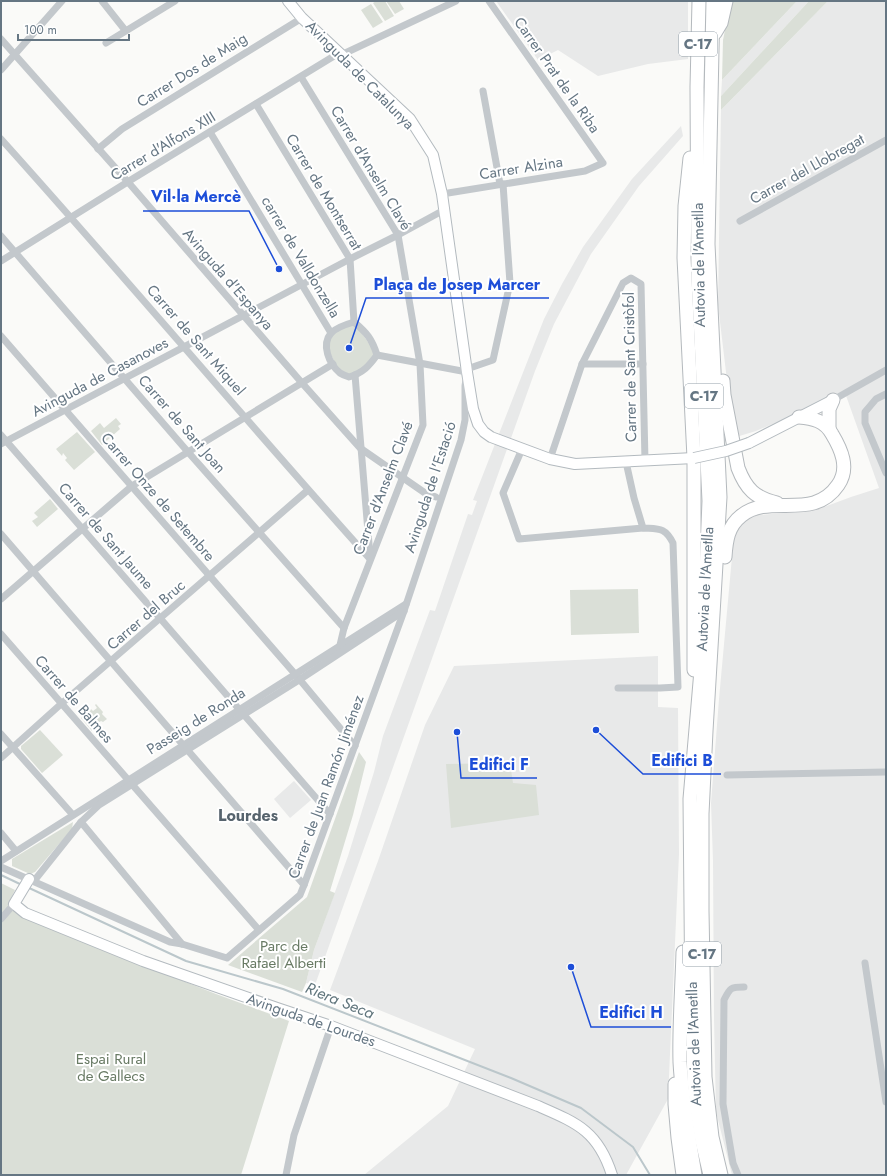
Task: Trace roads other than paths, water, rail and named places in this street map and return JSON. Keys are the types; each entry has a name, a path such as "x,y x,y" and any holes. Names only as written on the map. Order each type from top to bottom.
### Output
{"highway":[{"name":"Autovia de l'Ametlla","path":"699,1 696,87 698,277 709,500 703,647 703,705 706,731 702,814 705,1077 712,1137 721,1175"},
{"name":"Autovia de l'Ametlla","path":"710,1175 699,1125 694,1080 690,799 703,705 720,497 708,244 713,1"},
{"path":"713,38 721,23 726,1"},
{"path":"696,87 692,108 691,146 685,206 684,258 694,458 694,694 703,705"},
{"path":"712,318 719,346 724,395 738,468 742,478 752,491 763,499 787,505"},
{"path":"824,418 833,400"},
{"path":"799,417 824,418"},
{"path":"703,705 719,646 722,586 727,537 729,532 736,521 751,510 787,505 812,504 827,498 833,492 843,476 843,458 841,448 824,418"},
{"path":"690,799 686,828 680,1062 683,1095 695,1175"},
{"path":"680,1037 675,1066 675,1104 678,1138 684,1175"}],"street":[{"path":"1,70 62,1"},
{"path":"102,1 125,30"},
{"path":"106,43 125,30 175,1"},
{"name":"Avinguda de Catalunya","path":"288,1 302,18 410,119 433,155 442,194 473,409 478,424 484,432 491,437 550,459 575,464 626,462 694,458 712,455 749,443 799,417"},
{"name":"Carrer d'Alfons XIII","path":"1,260 340,54 456,1"},
{"name":"Carrer Prat de la Riba","path":"489,1 603,164"},
{"name":"Carrer Dos de Maig","path":"98,149 122,129 302,18"},
{"name":"Avinguda d'Espanya","path":"1,39 360,448 426,493 436,497"},
{"name":"Carrer d'Anselm Clavé","path":"301,77 398,235 420,364 423,425 344,628 342,648"},
{"path":"377,355 420,364 467,370 493,360 510,283 501,184 483,91"},
{"name":"Carrer de Montserrat","path":"256,104 350,259 354,322"},
{"name":"carrer de Valldonzella","path":"210,132 331,334"},
{"name":"Carrer de Sant Miquel","path":"1,139 370,559"},
{"name":"Carrer del Llobregat","path":"740,221 886,140"},
{"name":"Carrer Alzina","path":"442,194 585,171 603,164"},
{"name":"Avinguda de Casanoves","path":"3,440 125,379 444,210"},
{"name":"Carrer de Sant Joan","path":"1,236 188,452 344,628"},
{"name":"Carrer de Sant Cristòfol","path":"582,364 623,283 631,278 641,284 645,461"},
{"path":"354,322 369,335 377,355 369,367 349,377 340,372 333,364 327,352 326,345 331,334 354,322"},
{"name":"Carrer Onze de Setembre","path":"1,336 210,576 355,746"},
{"path":"1,599 132,486 333,364"},
{"path":"550,459 582,364 643,364"},
{"name":"Avinguda de l'Estació","path":"405,608 460,440 465,420 465,386 467,370"},
{"path":"833,400 886,370"},
{"path":"355,375 370,559"},
{"path":"886,394 876,399 865,412 865,424 886,473"},
{"name":"Carrer de Sant Jaume","path":"3,440 330,814"},
{"path":"519,448 503,493 519,539 643,528 659,529 668,534 673,543 678,687 618,688"},
{"path":"626,462 634,498 643,528"},
{"name":"Carrer del Bruc","path":"1,758 308,490"},
{"path":"1,534 304,885"},
{"name":"Passeig de Ronda","path":"1,861 73,815 186,747 405,608"},
{"name":"Carrer de Juan Ramón Jiménez","path":"1,866 170,942 182,944 228,958 300,895 405,608"},
{"name":"Carrer de Balmes","path":"1,634 259,930"},
{"path":"1,734 73,815"},
{"path":"728,775 886,772"},
{"name":"Passeig de Ronda","path":"32,880 81,822 130,782"},
{"path":"81,822 182,944"},
{"path":"1,833 16,851"},
{"path":"1,919 32,880"},
{"name":"Avinguda de Lourdes","path":"14,904 25,913 143,961 331,1026 568,1119 588,1132 603,1151 612,1175"},
{"path":"864,963 886,1102"},
{"path":"738,1175 733,1162 723,1104 724,1000 730,989 734,987 744,987"},
{"path":"286,1175 294,1135 331,1026"}],"waterway":[{"name":"Riera Seca","path":"1,875 22,885"},
{"name":"Riera Seca","path":"27,887 186,961 283,989 511,1078 581,1108 633,1147 650,1175"}],"place":[{"name":"Vil·la Mercè","path":"279,269"},
{"name":"Plaça de Josep Marcer","path":"349,348"},
{"name":"Edifici B","path":"596,730"},
{"name":"Edifici F","path":"457,732"},
{"name":"Edifici H","path":"571,967"}],"district":[{"name":"Lourdes","path":"248,815"}],"park label":[{"name":"Parc de Rafael Alberti","path":"284,954"},
{"name":"Espai Rural de Gallecs","path":"111,1068"}]}
